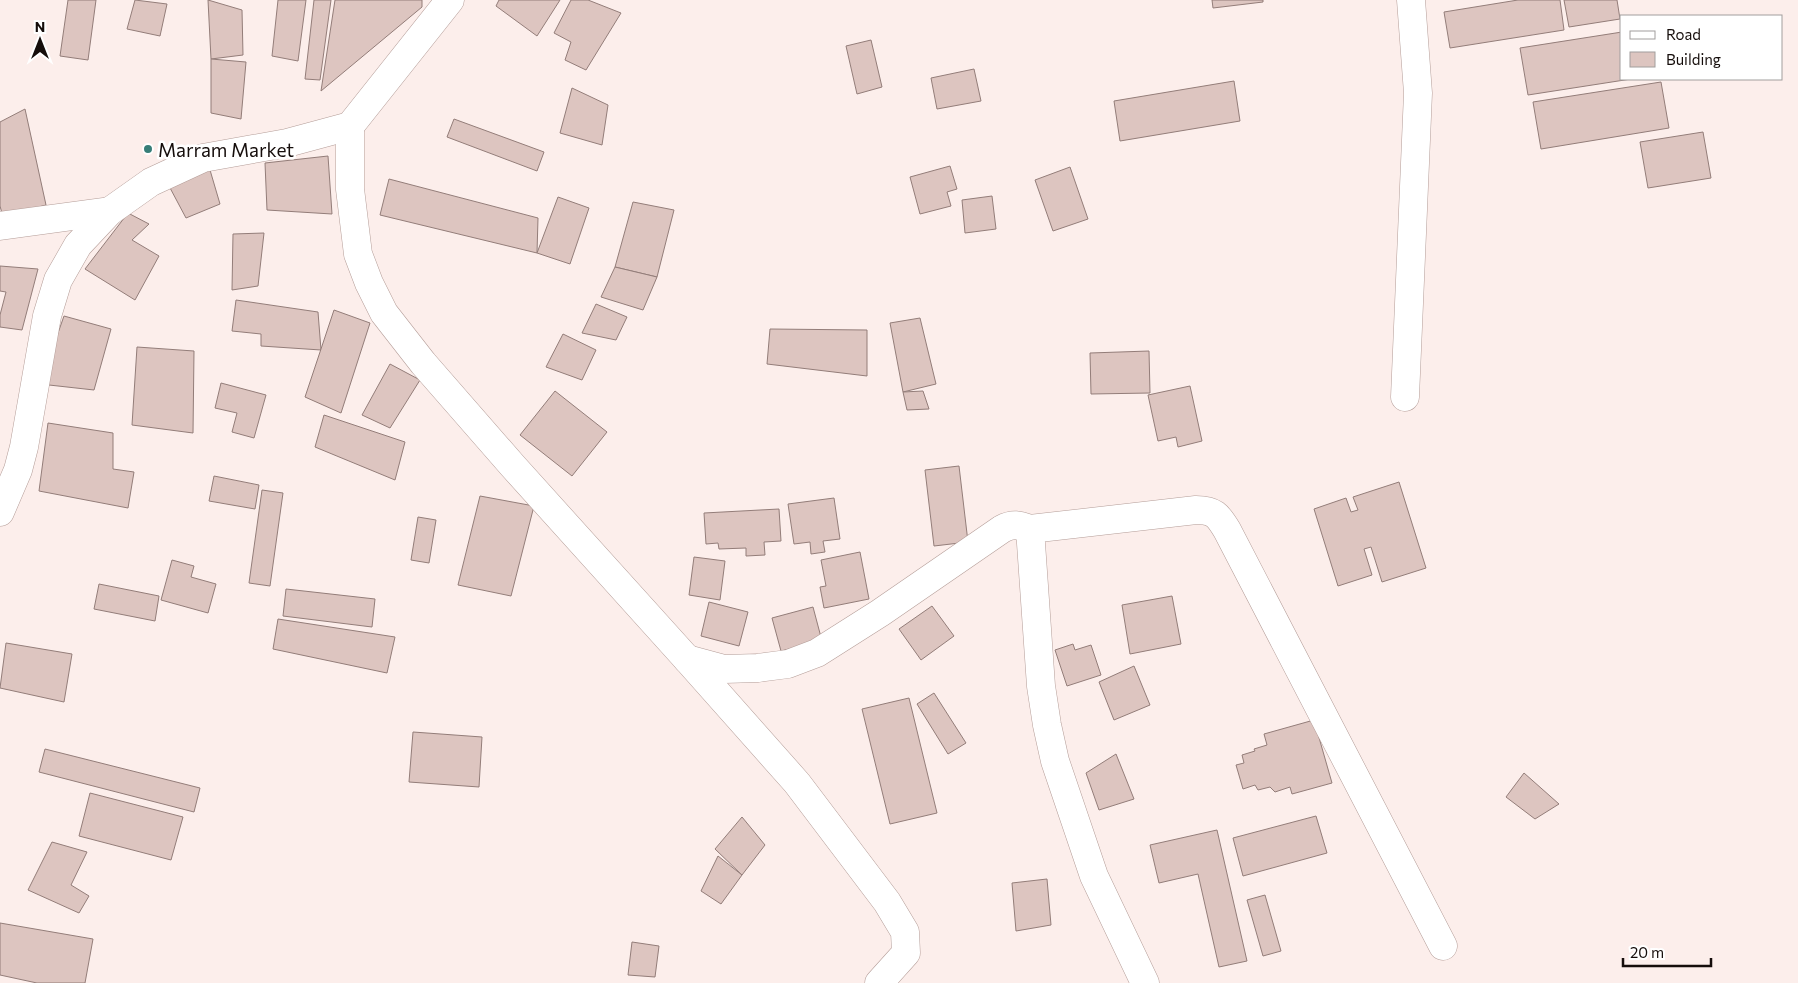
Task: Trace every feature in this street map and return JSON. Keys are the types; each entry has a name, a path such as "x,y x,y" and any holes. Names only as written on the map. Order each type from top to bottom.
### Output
{"street":[{"path":"0,512 9,470 24,447 47,316 58,280 78,244 110,211 151,182 203,158 287,143 350,126 450,0"},
{"path":"1404,396 1418,93 1411,0"},
{"path":"350,126 350,189 358,254 368,283 384,313 423,363 493,444 797,783 886,902 905,932 906,953 879,983"},
{"path":"0,226 110,211"},
{"path":"687,659 724,669 758,668 788,664 817,653 880,613 1007,526 1019,524 1030,529 1206,510 1217,515 1227,530 1443,946"},
{"path":"1030,529 1042,686 1053,752 1094,876 1145,983"}],"building":[{"path":"68,0 96,0 88,60 60,56"},
{"path":"135,0 167,4 160,36 127,29"},
{"path":"208,0 242,10 243,55 211,59"},
{"path":"278,0 306,0 298,61 272,56"},
{"path":"314,0 331,0 320,80 305,79"},
{"path":"335,0 422,0 422,7 321,91"},
{"path":"499,0 560,0 537,36 496,6"},
{"path":"571,0 588,0 621,13 586,70 565,60 571,42 554,33"},
{"path":"1212,0 1263,0 1263,2 1213,8"},
{"path":"1518,0 1560,0 1564,30 1450,48 1444,12"},
{"path":"1564,0 1617,0 1620,19 1569,27"},
{"path":"1620,32 1620,80 1625,80 1528,95 1520,48"},
{"path":"871,40 882,87 857,94 846,46"},
{"path":"211,59 246,62 241,119 211,113"},
{"path":"974,69 981,101 937,109 931,78"},
{"path":"1234,81 1240,121 1120,141 1114,101"},
{"path":"1661,82 1669,128 1541,149 1533,102"},
{"path":"572,88 608,105 602,145 560,133"},
{"path":"25,109 46,205 3,217 0,206 0,122"},
{"path":"454,119 544,152 537,171 447,137"},
{"path":"1703,132 1711,178 1648,188 1640,142"},
{"path":"328,156 332,214 267,210 265,163"},
{"path":"950,166 957,189 947,192 951,206 920,214 910,177"},
{"path":"1070,167 1088,219 1053,231 1035,180"},
{"path":"210,170 220,204 186,218 169,186"},
{"path":"389,179 538,218 537,253 380,215"},
{"path":"992,196 996,229 965,233 962,200"},
{"path":"558,197 589,208 570,264 537,253"},
{"path":"633,202 674,210 657,277 615,267"},
{"path":"128,213 149,224 132,240 159,256 135,300 85,269"},
{"path":"264,233 258,286 232,290 233,234"},
{"path":"0,266 38,269 22,330 0,327 0,315 6,292 0,291"},
{"path":"615,267 657,277 643,310 601,297"},
{"path":"236,300 318,312 321,350 261,346 261,334 232,331"},
{"path":"596,304 627,317 616,340 582,333"},
{"path":"334,310 370,323 341,413 305,397"},
{"path":"64,316 111,329 94,390 40,384"},
{"path":"920,318 936,384 903,392 890,323"},
{"path":"770,329 867,330 867,376 767,364"},
{"path":"563,334 596,350 582,380 546,367"},
{"path":"137,347 194,351 193,433 132,425"},
{"path":"1149,351 1150,393 1091,394 1090,353"},
{"path":"390,364 420,380 390,428 362,415"},
{"path":"221,383 266,395 254,438 232,432 237,413 215,408"},
{"path":"1190,386 1202,441 1178,447 1176,437 1158,441 1148,395"},
{"path":"555,391 607,432 572,476 520,435"},
{"path":"923,391 929,409 907,410 903,392"},
{"path":"324,415 405,442 395,480 315,447"},
{"path":"48,423 113,433 113,469 134,472 128,508 39,491"},
{"path":"959,466 968,542 934,546 925,470"},
{"path":"214,476 259,485 255,509 209,501"},
{"path":"1399,482 1426,568 1382,582 1371,547 1364,549 1372,575 1338,586 1314,509 1346,498 1351,512 1358,510 1353,497"},
{"path":"262,490 283,493 270,586 249,583"},
{"path":"480,496 534,506 511,596 458,585"},
{"path":"834,498 840,539 823,541 825,552 811,554 810,542 794,544 788,504"},
{"path":"779,509 781,541 764,542 765,555 746,556 746,548 719,549 718,543 706,544 704,513"},
{"path":"418,517 436,520 429,563 411,560"},
{"path":"860,552 869,599 824,608 820,587 826,586 821,560"},
{"path":"694,557 725,561 720,600 689,595"},
{"path":"172,560 194,566 191,577 216,584 208,613 161,600"},
{"path":"99,584 159,596 155,621 94,609"},
{"path":"286,589 375,599 372,627 283,616"},
{"path":"1172,596 1181,644 1130,654 1122,605"},
{"path":"709,602 748,612 739,646 701,636"},
{"path":"932,606 954,636 921,660 899,629"},
{"path":"813,607 822,641 781,651 772,618"},
{"path":"278,619 395,637 387,673 273,649"},
{"path":"6,643 72,654 64,702 0,688"},
{"path":"1073,644 1075,650 1091,645 1101,675 1067,686 1055,650"},
{"path":"1134,666 1150,705 1114,720 1099,682"},
{"path":"934,693 966,743 948,754 917,704"},
{"path":"909,698 937,813 890,824 862,709"},
{"path":"1314,720 1332,783 1292,794 1290,787 1275,792 1270,787 1258,790 1255,785 1243,789 1236,765 1244,763 1242,755 1267,745 1264,734"},
{"path":"413,732 482,737 479,787 409,782"},
{"path":"45,749 200,788 194,812 39,772"},
{"path":"1116,754 1134,799 1099,810 1086,773"},
{"path":"1524,773 1559,804 1535,819 1506,797"},
{"path":"90,793 183,817 171,860 79,836"},
{"path":"1316,816 1327,853 1243,876 1233,838"},
{"path":"742,817 765,845 742,875 715,849"},
{"path":"1217,830 1247,961 1219,967 1198,874 1159,883 1150,845"},
{"path":"52,842 87,852 71,885 89,896 79,913 28,890"},
{"path":"718,856 742,875 721,904 701,891"},
{"path":"1047,879 1051,925 1016,931 1012,883"},
{"path":"1265,895 1281,951 1263,956 1247,900"},
{"path":"0,923 93,939 85,983 37,983 0,975"},
{"path":"632,942 659,946 655,977 628,975"}],"place":[{"name":"Marram Market","path":"148,149"}]}
